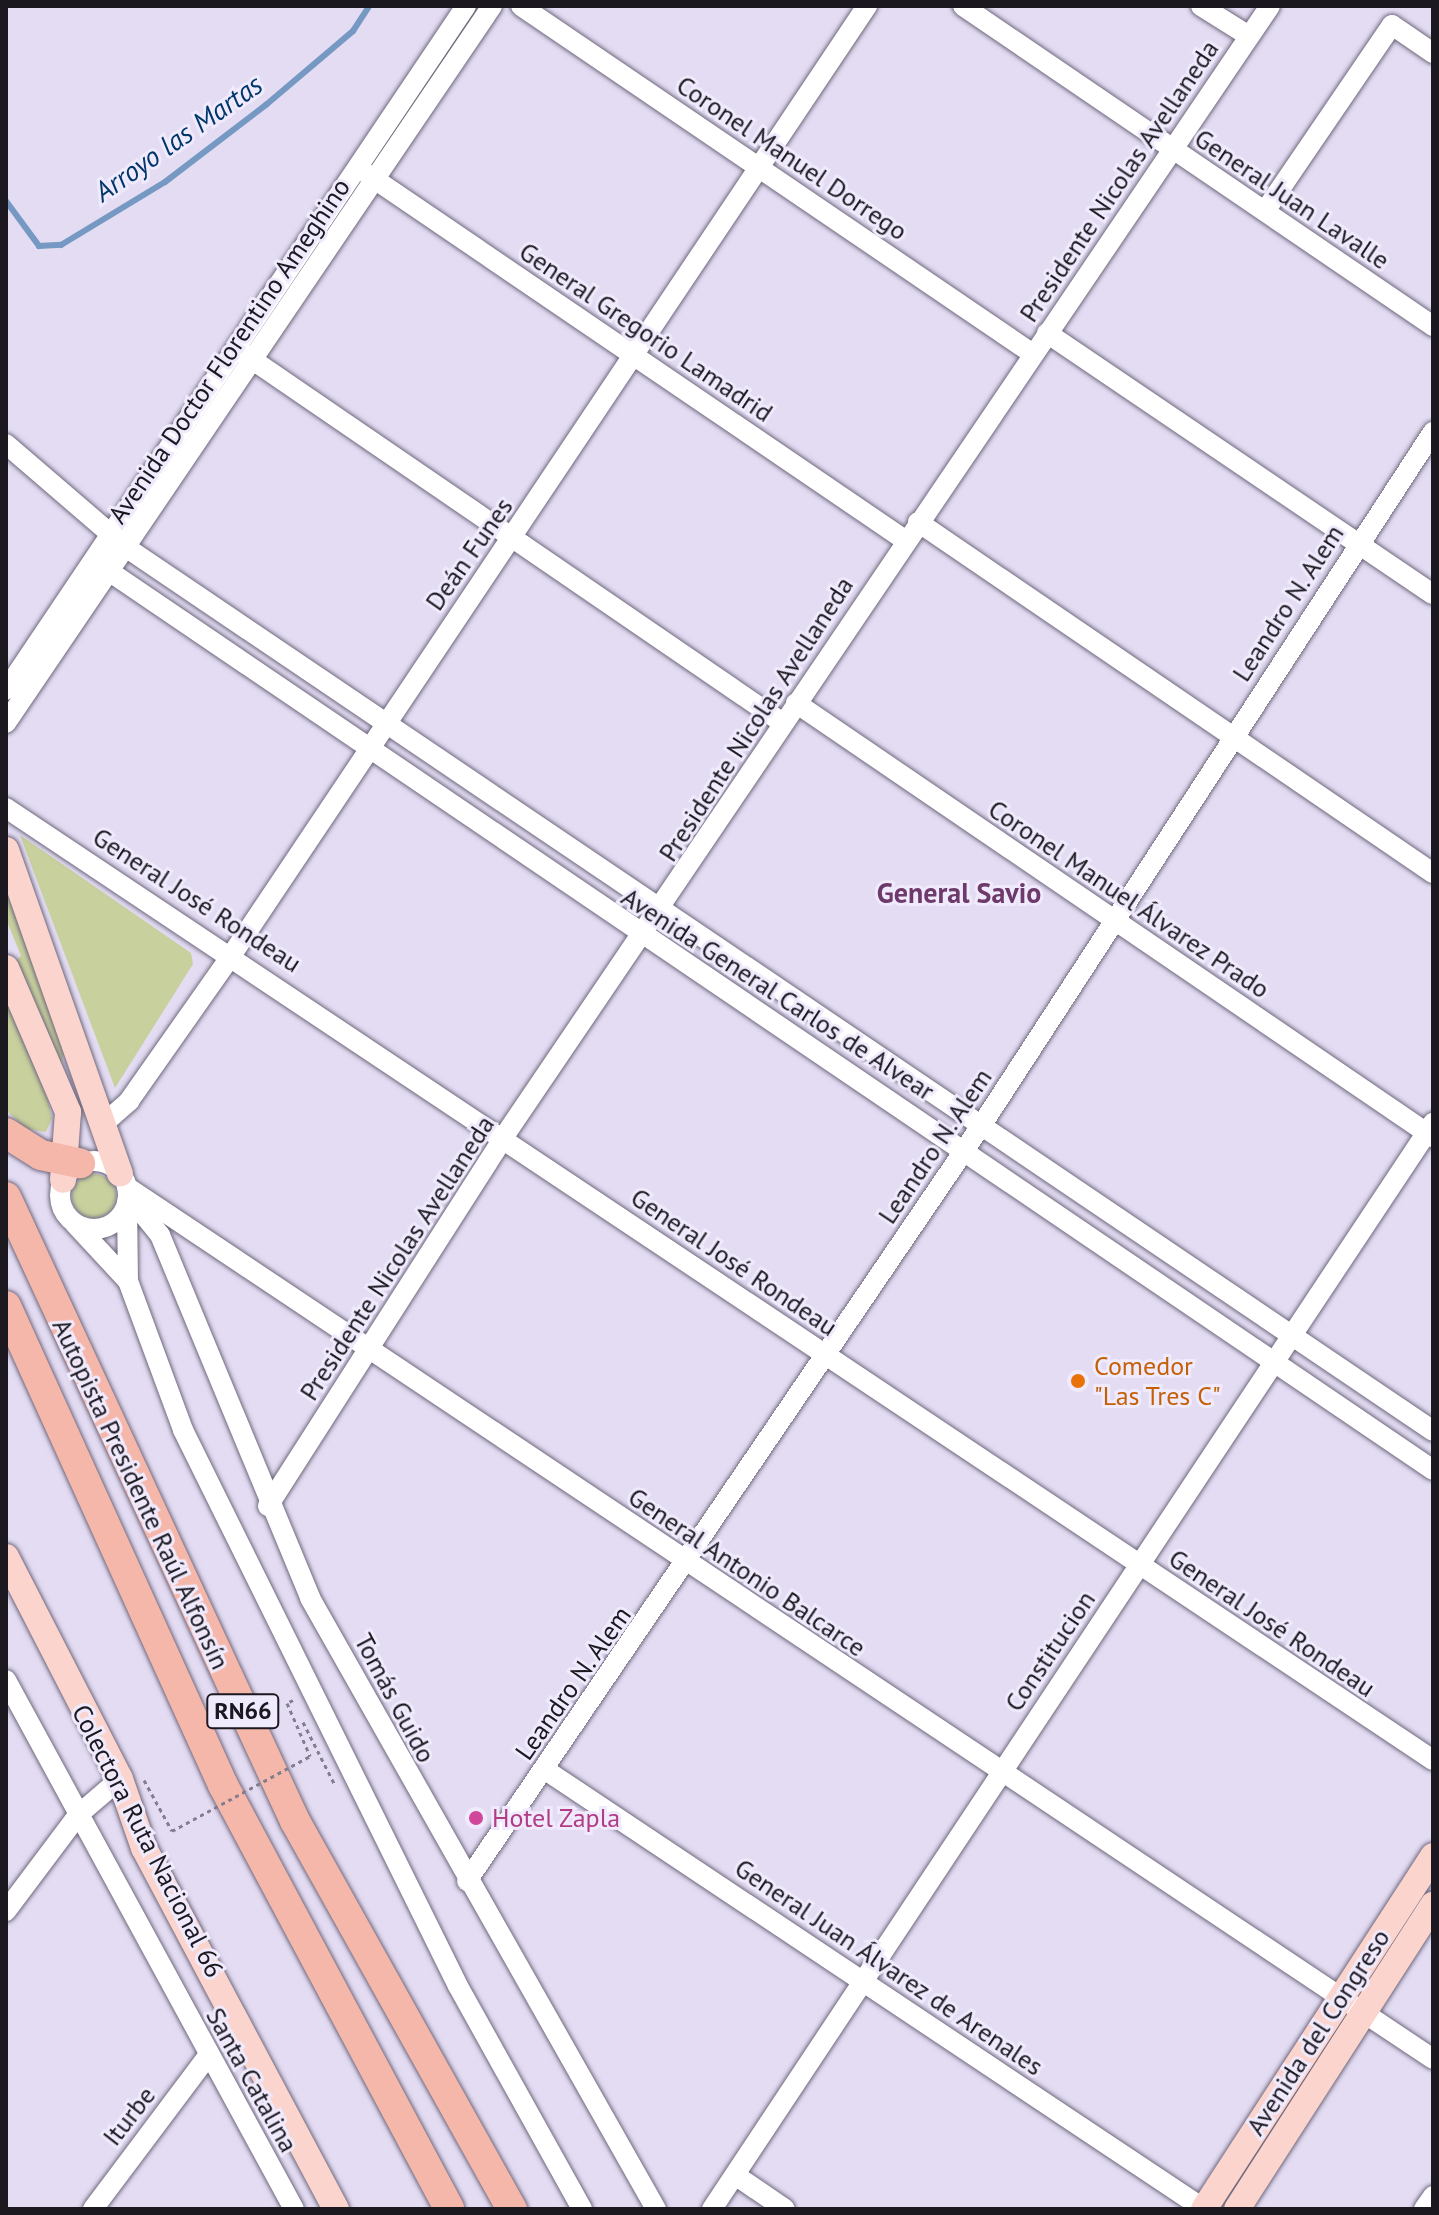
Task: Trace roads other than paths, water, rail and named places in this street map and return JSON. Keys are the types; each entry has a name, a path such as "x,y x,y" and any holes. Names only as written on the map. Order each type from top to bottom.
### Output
{"highway":[{"path":"17,1140 69,1169"},
{"name":"Autopista Presidente Raúl Alfonsín","path":"6,1197 295,1821 512,2209"},
{"name":"Autopista Presidente Raúl Alfonsín","path":"6,1306 223,1785 449,2209"}],"main road":[{"path":"6,850 125,1189"},
{"path":"6,968 63,1097 69,1131 69,1169"},
{"path":"17,1140 56,1144 69,1131"},
{"name":"Colectora Ruta Nacional 66","path":"6,1557 120,1779 144,1848 336,2209"},
{"name":"Avenida del Congreso","path":"1204,2209 1433,1856"},
{"name":"Avenida del Congreso","path":"1237,2209 1433,1905"}],"street":[{"name":"Avenida Doctor Florentino Ameghino","path":"6,690 101,567 127,548 357,167 466,6"},
{"name":"Avenida Doctor Florentino Ameghino","path":"6,723 101,567 115,530 376,180 492,6"},
{"name":"Coronel Manuel Dorrego","path":"521,6 1033,354"},
{"name":"Deán Funes","path":"103,1124 129,1101 233,953 365,748 514,535 867,6"},
{"name":"General Juan Lavalle","path":"963,6 1433,326"},
{"path":"1201,6 1249,36"},
{"name":"Presidente Nicolas Avellaneda","path":"268,1506 503,1138 645,938 905,540 1270,6"},
{"path":"1265,211 1392,25 1433,53"},
{"name":"General Gregorio Lamadrid","path":"357,167 905,540"},
{"path":"1047,333 1433,594"},
{"path":"245,355 514,535 783,723"},
{"name":"Leandro N. Alem","path":"467,1881 686,1564 983,1123 1231,737 1433,432"},
{"name":"Avenida General Carlos de Alvear","path":"6,444 115,530 127,548 660,913 983,1123 1293,1339 1433,1431"},
{"path":"918,522 1433,873"},
{"name":"Avenida General Carlos de Alvear","path":"101,567 645,938 966,1148 1275,1366 1433,1470"},
{"name":"Coronel Manuel Álvarez Prado","path":"796,703 1112,920 1431,1131"},
{"name":"General José Rondeau","path":"6,808 233,953 503,1138 1433,1760"},
{"name":"Constitucion","path":"712,2209 1138,1565 1431,1131"},
{"path":"128,1281 63,1209 69,1169 101,1162 125,1189 128,1281 183,1430 250,1577 458,1986 582,2209"},
{"path":"75,1224 107,1226 125,1189"},
{"name":"General Antonio Balcarce","path":"125,1189 371,1346 686,1564 1433,2059"},
{"name":"Tomás Guido","path":"125,1189 160,1235 268,1506 310,1598 467,1881 656,2209"},
{"name":"Santa Catalina","path":"6,1680 12,1705 78,1815 294,2209"},
{"name":"General Juan Álvarez de Arenales","path":"544,1769 1204,2209"},
{"path":"6,1911 78,1815 120,1779"},
{"name":"Iturbe","path":"93,2209 208,2056"},
{"path":"735,2175 785,2209"},
{"path":"1424,2209 1433,2196"}],"waterway":[{"name":"Arroyo las Martas","path":"6,201 39,246 61,245 165,182 267,104 353,31 369,6"}],"place":[{"name":"Comedor \"Las Tres C\"","path":"1078,1381"},
{"name":"Hotel Zapla","path":"476,1818"}],"district":[{"name":"General Savio","path":"959,893"}]}
